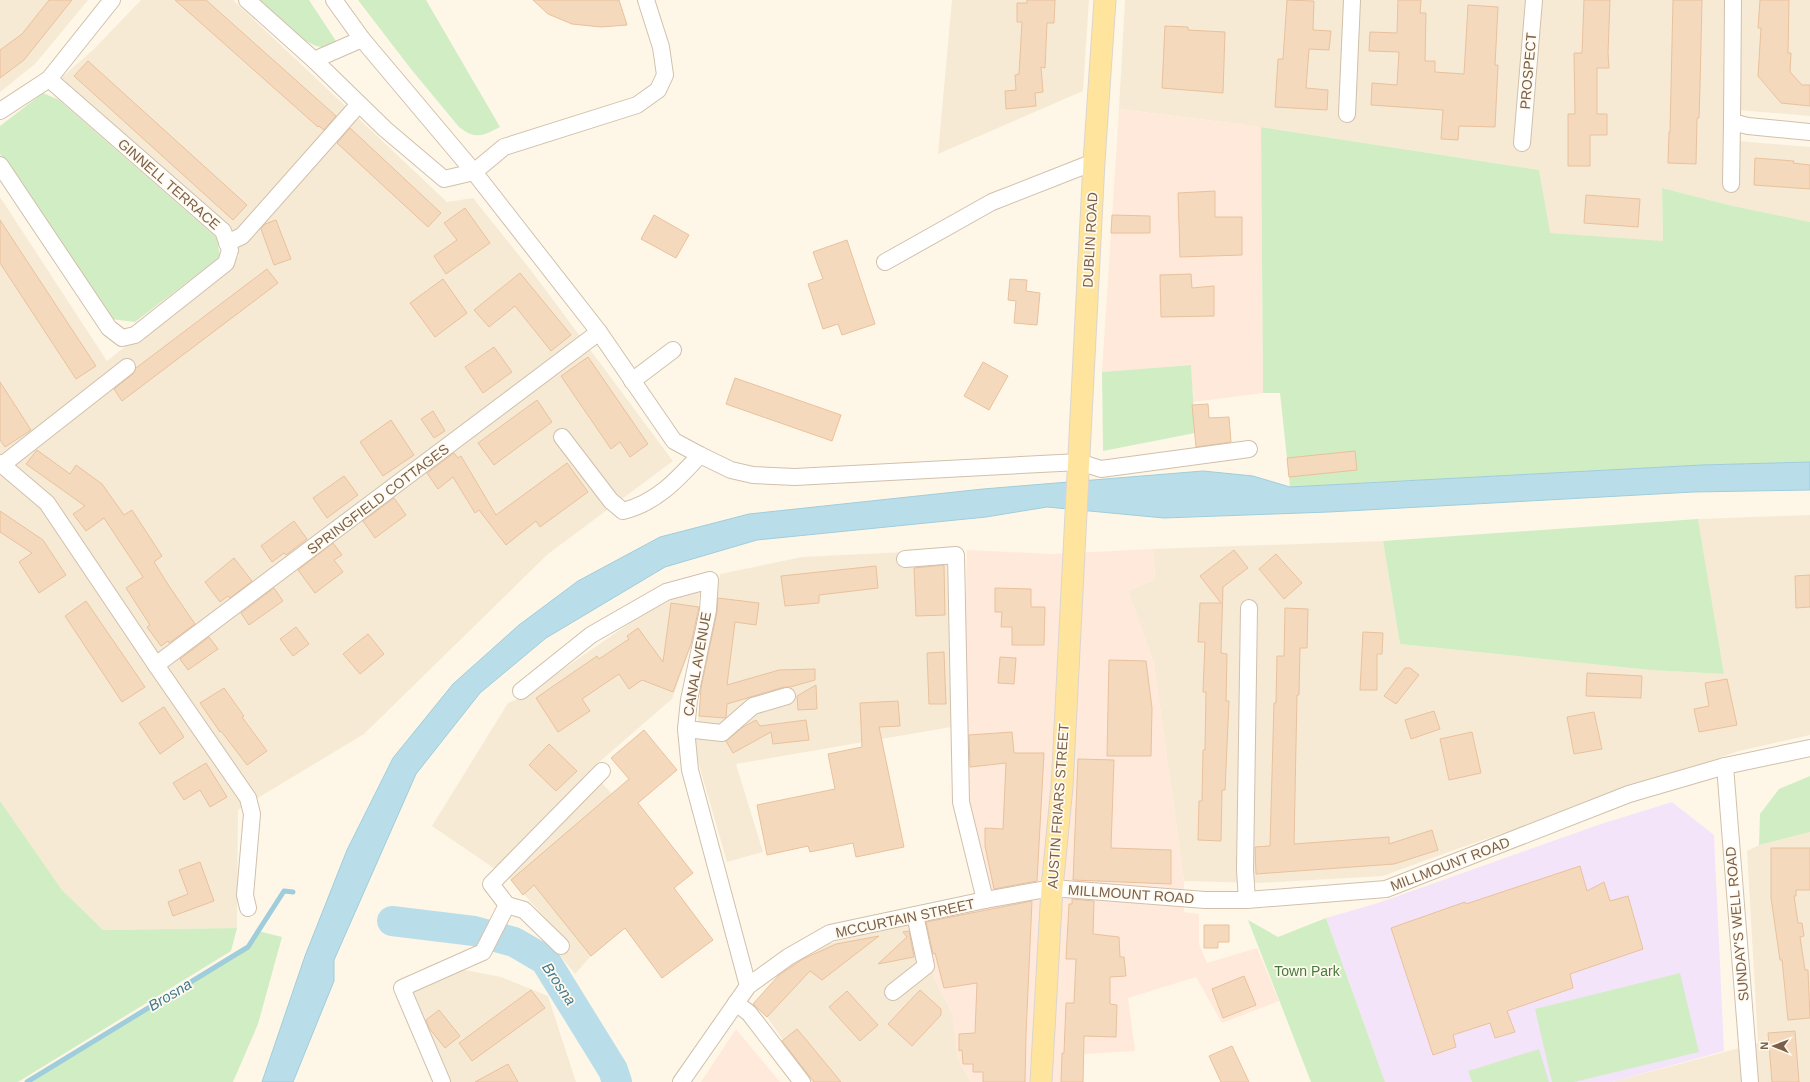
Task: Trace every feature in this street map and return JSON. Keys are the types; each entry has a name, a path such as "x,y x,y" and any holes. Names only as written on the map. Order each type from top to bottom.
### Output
{"main road":[{"name":"DUBLIN ROAD","path":"1076,529 1094,162 1105,0"},
{"name":"AUSTIN FRIARS STREET","path":"1041,1082 1052,888 1062,787 1076,529"}],"street":[{"path":"0,111 49,79 112,0"},
{"path":"248,0 314,60 385,129 444,179 474,172 504,147 637,105 658,90 665,75 661,47 646,0"},
{"path":"334,0 362,39 474,172 599,332 674,441 700,456 731,470 753,475 795,477 1079,472 1249,449"},
{"path":"1347,114 1352,0"},
{"name":"PROSPECT","path":"1522,143 1534,0"},
{"path":"1731,184 1733,0"},
{"path":"314,60 362,39"},
{"name":"GINNELL TERRACE","path":"0,165 109,328 122,338 136,335 226,262 230,250 223,231 49,79"},
{"path":"227,243 242,236 359,104"},
{"path":"1732,122 1748,126 1810,132"},
{"path":"885,262 992,202 1094,162"},
{"name":"SPRINGFIELD COTTAGES","path":"156,665 599,332"},
{"path":"632,381 673,350"},
{"path":"127,368 1,464 48,503 156,665 248,798 252,814 245,895 248,908"},
{"path":"562,437 611,501 623,511 637,508 674,484 700,456"},
{"path":"905,559 956,555 961,802 985,900"},
{"name":"CANAL AVENUE","path":"521,691 591,635 666,592 710,580 708,610 689,700 686,729 690,770 748,986"},
{"path":"1247,900 1245,870 1249,608"},
{"path":"686,729 722,734 752,706 787,696"},
{"name":"MILLMOUNT ROAD","path":"1052,888 1205,900 1247,900 1386,889 1629,794 1725,766 1810,748"},
{"name":"SUNDAY'S WELL ROAD","path":"1725,766 1750,1082"},
{"path":"561,946 524,910 507,905 491,884 602,771"},
{"name":"MCCURTAIN STREET","path":"681,1082 748,986 788,957 830,934 985,900 1052,888"},
{"path":"442,1082 402,988 483,952 507,905"},
{"path":"893,992 926,966 915,915"},
{"path":"736,1003 749,1013 802,1082"}],"shaded area":[{"path":"0,0 88,0 35,64 0,92"},
{"path":"141,0 233,0 447,202 473,198 530,269 673,461 548,554 364,734 238,810 237,928 103,930 62,890 0,801 0,197 107,361 239,256 227,231 61,78 93,50"},
{"path":"952,0 1089,0 1083,91 938,154"},
{"path":"1125,0 1810,0 1810,116 1726,109 1725,140 1810,147 1810,222 1733,206 1662,188 1663,242 1549,233 1539,170 1261,127 1119,109"},
{"path":"1119,109 1261,127 1263,393 1193,402 1191,365 1102,372"},
{"path":"1810,515 1810,735 1739,751 1383,876 1259,883 1184,881 1154,664 1128,591 1155,579 1153,549 1383,541 1400,644 1650,670 1724,674 1698,519"},
{"path":"1153,549 1155,579 1128,591 1154,664 1184,881 1184,912 1199,914 1199,944 1207,963 1257,948 1279,1001 1222,1023 1196,977 1128,998 1135,1051 1084,1054 1083,1082 971,1082 958,1059 953,1015 935,980 921,920 993,905 968,804 964,717 967,550 1052,554"},
{"path":"947,550 951,727 736,764 763,852 727,862 695,751 702,680 720,574 802,557"},
{"path":"700,591 693,641 672,699 590,770 625,808 608,942 591,956 575,974 558,953 566,941 511,880 432,826 508,703 523,697 666,598"},
{"path":"1672,802 1714,835 1724,1051 1612,1082 1385,1082 1326,918 1378,903 1598,825"},
{"path":"1810,832 1810,1082 1612,1082 1758,1043 1747,851 1759,845"},
{"path":"921,920 935,980 953,1015 958,1059 971,1082 812,1082 767,1017 753,1004 791,962 823,945"},
{"path":"465,970 501,977 548,996 576,1082 449,1082 411,989"},
{"path":"736,1029 780,1082 701,1082"}],"green space":[{"path":"259,0 309,0 336,41 322,47 315,46 289,28"},
{"path":"358,0 426,0 500,127 489,133 475,135 470,134 459,127 411,69"},
{"path":"43,93 59,100 217,238 220,257 135,322 111,319 0,154 0,126"},
{"path":"1261,127 1539,170 1550,233 1663,241 1662,188 1733,206 1810,222 1810,462 1702,465 1290,487 1280,393 1263,393"},
{"path":"1191,365 1195,433 1103,451 1102,372"},
{"path":"1698,519 1724,674 1650,670 1400,644 1383,541"},
{"path":"1810,776 1810,832 1759,845 1760,814 1779,789"},
{"path":"0,801 62,890 103,930 237,928 231,951 18,1082 0,1082"},
{"name":"Town Park","path":"1326,918 1385,1082 1311,1082 1248,920 1278,937"},
{"path":"258,931 282,937 258,1024 233,1082 27,1082 248,947"},
{"path":"1680,973 1699,1052 1574,1082 1552,1082 1535,1009"},
{"path":"1539,1049 1549,1082 1472,1082 1468,1071"}],"water":[{"path":"1810,462 1810,490 1693,492 1329,512 1164,518 1047,507 986,517 757,540 665,567 546,638 480,693 416,774 334,960 334,981 293,1082 262,1082 305,956 347,850 393,758 453,684 519,625 578,581 660,537 749,514 983,489 1203,471 1253,476 1290,487 1702,465"}],"building":[{"path":"49,0 72,0 24,60 0,78 0,50 22,34"},
{"path":"175,0 206,0 336,116 324,130 319,126 318,127"},
{"path":"533,0 619,0 627,25 601,27 572,24 548,14"},
{"path":"1027,0 1055,0 1054,23 1047,23 1045,68 1041,67 1043,92 1035,93 1036,106 1006,109 1005,91 1016,90 1015,75 1019,74 1022,22 1017,22 1017,3 1027,3"},
{"path":"1287,0 1314,1 1313,30 1331,31 1329,50 1309,49 1306,88 1328,90 1327,110 1275,107 1278,59 1283,59"},
{"path":"1398,0 1421,0 1420,13 1426,13 1425,61 1435,61 1435,72 1464,74 1468,5 1498,7 1495,65 1498,65 1495,127 1459,126 1458,140 1441,139 1443,110 1371,105 1372,83 1397,85 1399,52 1369,51 1370,32 1397,33"},
{"path":"1584,0 1610,0 1608,53 1609,68 1597,68 1597,114 1607,114 1607,135 1590,135 1590,166 1568,166 1568,114 1575,114 1574,53 1582,53"},
{"path":"1673,0 1702,0 1699,118 1697,118 1696,164 1668,163"},
{"path":"1760,0 1789,0 1788,53 1791,53 1790,72 1802,85 1810,85 1810,106 1781,103 1758,76 1761,28 1758,28"},
{"path":"1165,26 1188,27 1188,30 1225,32 1223,93 1162,88"},
{"path":"88,61 247,205 233,220 74,76"},
{"path":"350,128 441,213 428,227 337,143"},
{"path":"1755,158 1794,161 1793,163 1810,165 1810,189 1754,185"},
{"path":"1215,191 1215,217 1242,217 1242,255 1180,257 1178,193"},
{"path":"1586,195 1640,199 1638,227 1584,223"},
{"path":"465,208 490,243 446,274 434,256 457,240 444,223"},
{"path":"654,215 689,235 676,258 641,239"},
{"path":"1112,215 1150,216 1150,233 1111,233"},
{"path":"0,220 96,366 76,379 0,263"},
{"path":"276,220 291,259 274,265 261,229 265,224"},
{"path":"847,240 875,324 842,335 838,324 823,329 808,284 823,279 813,252"},
{"path":"267,269 278,283 122,401 114,389 133,374 136,368"},
{"path":"520,273 571,335 551,351 515,306 489,327 474,310"},
{"path":"1191,274 1192,288 1214,286 1214,316 1161,317 1160,275"},
{"path":"443,279 467,313 435,337 410,303"},
{"path":"1010,279 1027,280 1026,291 1040,293 1037,325 1014,323 1016,301 1008,300"},
{"path":"494,347 512,372 483,393 465,367"},
{"path":"588,357 648,444 630,457 620,442 611,449 561,376"},
{"path":"983,362 1008,376 989,410 964,396"},
{"path":"735,378 841,415 832,441 726,404"},
{"path":"0,382 31,430 5,447 0,440"},
{"path":"537,400 552,422 494,465 478,443"},
{"path":"1208,404 1209,418 1229,417 1231,442 1196,447 1192,405"},
{"path":"433,411 445,431 434,438 421,419"},
{"path":"391,420 414,455 383,476 360,442"},
{"path":"37,450 70,474 76,465 102,484 124,515 132,510 162,556 154,562 195,624 169,643 168,641 161,646 147,627 150,625 126,588 143,577 104,518 86,531 73,514 85,506 26,464"},
{"path":"1355,451 1357,470 1289,477 1287,458"},
{"path":"454,453 458,458 461,456 496,515 567,463 588,492 540,527 536,521 506,545 479,510 475,513 453,477 438,489 427,473"},
{"path":"344,476 358,495 327,518 313,498"},
{"path":"394,498 406,515 375,538 363,521"},
{"path":"0,511 43,540 66,575 39,593 19,562 32,553 0,532"},
{"path":"294,521 307,539 286,555 284,553 272,562 261,546"},
{"path":"333,543 342,555 334,560 343,572 315,593 298,570"},
{"path":"1234,550 1248,568 1223,587 1221,653 1227,654 1226,701 1229,701 1225,790 1222,790 1221,841 1198,840 1199,801 1202,801 1203,750 1205,750 1206,692 1203,692 1205,642 1198,642 1200,603 1221,603 1200,576"},
{"path":"1276,554 1302,583 1284,599 1259,569"},
{"path":"234,558 252,581 230,598 228,596 220,602 205,582"},
{"path":"944,565 945,615 916,616 914,568"},
{"path":"876,566 878,588 819,595 819,603 785,606 781,576"},
{"path":"1810,575 1810,607 1796,608 1795,576"},
{"path":"274,588 283,601 249,625 241,613"},
{"path":"995,588 1031,589 1031,607 1045,607 1044,645 1012,645 1012,627 1001,627 1002,612 995,612"},
{"path":"718,598 759,603 756,625 735,622 727,685 779,670 815,669 815,680 790,687 784,687 727,704 725,718 699,716 701,688 717,612"},
{"path":"86,601 145,687 122,702 65,616"},
{"path":"671,603 699,607 691,644 673,692 642,680 629,689 619,674 582,699 590,711 558,732 536,698 597,656 599,659 629,639 627,636 638,628 663,662"},
{"path":"1285,608 1308,609 1307,648 1300,648 1299,695 1297,695 1294,844 1389,837 1389,844 1432,830 1438,850 1394,864 1256,874 1255,847 1270,846 1274,703 1276,703 1277,656 1284,656"},
{"path":"296,627 309,644 293,656 280,639"},
{"path":"1363,632 1383,633 1382,654 1377,654 1377,690 1360,690"},
{"path":"368,634 384,654 360,674 343,654"},
{"path":"209,637 218,649 188,670 180,659"},
{"path":"944,652 946,704 929,704 927,653"},
{"path":"1000,657 1016,658 1014,684 998,683"},
{"path":"1109,660 1146,661 1152,708 1151,756 1107,756"},
{"path":"1405,668 1410,668 1419,675 1396,704 1384,696"},
{"path":"1587,673 1642,676 1641,698 1586,696"},
{"path":"1727,679 1737,725 1699,732 1694,709 1709,706 1705,683"},
{"path":"816,685 817,709 798,710 797,696"},
{"path":"224,688 244,716 242,717 267,751 247,765 221,731 220,732 200,703"},
{"path":"898,701 900,726 879,727 904,847 856,857 853,843 810,852 808,846 767,855 757,805 835,789 828,754 862,747 860,703"},
{"path":"164,707 184,737 160,754 139,723"},
{"path":"1434,711 1440,729 1411,739 1405,720"},
{"path":"1594,712 1602,749 1574,754 1567,717"},
{"path":"756,720 760,726 806,720 809,740 773,744 771,732 733,753 726,741 743,727"},
{"path":"644,730 677,770 638,803 693,873 674,888 713,940 662,978 625,928 591,956 534,885 523,895 511,880 629,779 611,758"},
{"path":"1012,732 1014,753 1044,753 1037,881 994,889 985,846 985,828 1003,829 1006,763 970,767 969,735"},
{"path":"1472,732 1481,773 1449,780 1440,739"},
{"path":"549,744 577,771 556,791 529,765"},
{"path":"1078,759 1114,760 1111,848 1171,850 1171,884 1073,880"},
{"path":"206,763 227,797 210,807 200,790 184,800 173,783"},
{"path":"1771,848 1810,848 1810,890 1796,890 1796,896 1794,896 1798,923 1802,923 1804,936 1800,937 1805,970 1808,970 1810,1018 1788,1020 1782,960 1780,960 1771,898"},
{"path":"200,862 214,901 173,916 168,902 188,894 179,870"},
{"path":"1580,866 1587,891 1604,882 1610,901 1628,896 1643,949 1570,974 1573,988 1507,1011 1515,1032 1495,1038 1490,1023 1453,1035 1456,1047 1433,1055 1391,928 1465,902 1466,904"},
{"path":"1072,899 1094,901 1093,934 1119,937 1120,957 1124,957 1126,976 1110,977 1110,1004 1117,1005 1116,1037 1084,1036 1083,1082 1061,1082 1066,1003 1074,1003 1076,959 1066,959 1069,904 1072,904"},
{"path":"1032,901 1025,1082 983,1082 983,1072 973,1072 973,1064 963,1064 962,1050 959,1051 959,1034 975,1033 977,983 944,988 935,953 933,954 926,922"},
{"path":"1204,925 1229,925 1229,942 1218,942 1218,948 1204,948"},
{"path":"909,931 914,957 878,964 907,937 903,932"},
{"path":"879,936 822,980 810,971 767,1017 753,1004 779,975 803,959 836,944"},
{"path":"1244,976 1256,1005 1223,1018 1212,989"},
{"path":"531,990 545,1008 472,1061 459,1043"},
{"path":"920,990 941,1009 941,1015 912,1046 888,1024"},
{"path":"847,991 878,1025 860,1041 829,1007"},
{"path":"439,1010 460,1036 445,1048 429,1028 426,1020"},
{"path":"797,1029 841,1082 814,1082 782,1041"},
{"path":"1795,1031 1799,1082 1772,1082 1768,1033"},
{"path":"1232,1046 1249,1082 1221,1082 1209,1056"},
{"path":"508,1064 518,1082 475,1082"}],"waterway":[{"name":"Brosna","path":"27,1082 248,947 284,891 293,892"},
{"name":"Brosna","path":"392,921 474,931 514,942 545,960 613,1070 617,1082"}]}
